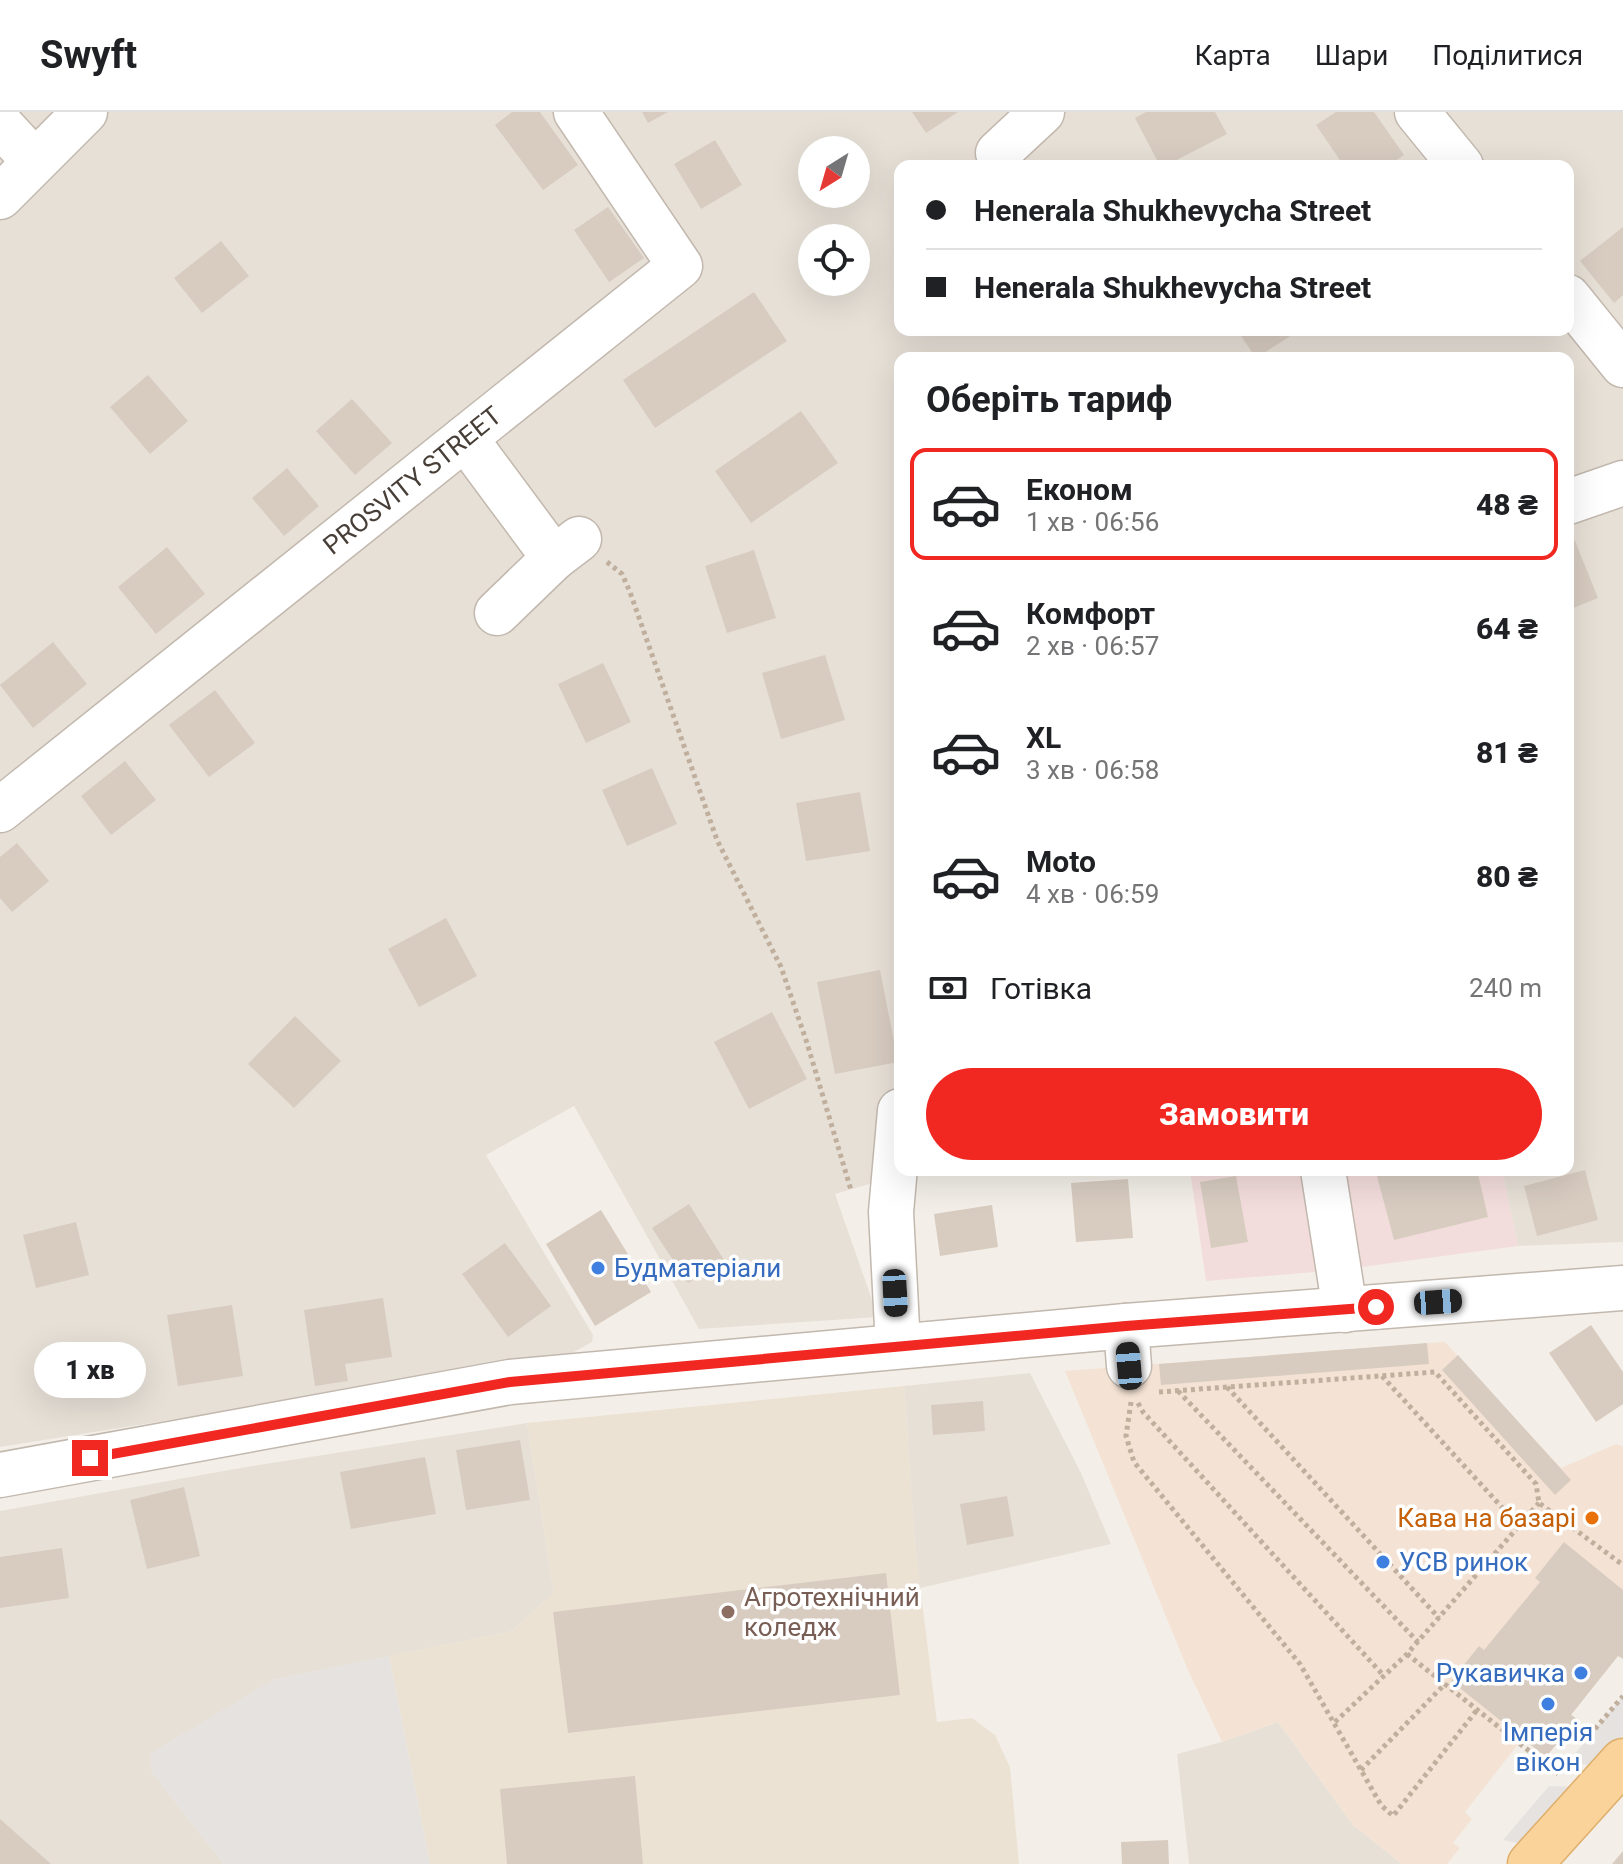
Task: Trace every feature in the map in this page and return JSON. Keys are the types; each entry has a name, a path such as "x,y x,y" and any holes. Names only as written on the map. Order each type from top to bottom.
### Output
{"main road":[{"path":"1530,1864 1607,1748"}],"street":[{"path":"0,197 85,112"},
{"name":"PROSVITY STREET","path":"0,810 680,266 576,112"},
{"path":"998,153 1042,112"},
{"path":"1417,112 1456,160"},
{"path":"0,124 34,161"},
{"path":"1574,304 1623,365"},
{"path":"465,438 567,549 497,613"},
{"path":"1574,500 1623,483"},
{"path":"894,1176 891,1212 898,1346"},
{"path":"1324,1176 1345,1310"},
{"path":"0,1475 510,1382 898,1346 1129,1362 1345,1310 1623,1288"}],"path":[{"path":"567,549 622,574 717,840 781,967 850,1189 891,1212"},
{"path":"1129,1362 1178,1391 1418,1642"},
{"path":"1129,1362 1143,1412 1384,1676"},
{"path":"1129,1362 1126,1436 1134,1462 1300,1664 1381,1805 1393,1816 1477,1710"},
{"path":"1178,1391 1435,1372 1536,1484 1539,1503 1623,1565"},
{"path":"1382,1376 1519,1526"},
{"path":"1227,1387 1439,1618"},
{"path":"1335,1722 1407,1654 1539,1503"},
{"path":"1407,1654 1558,1774"},
{"path":"1361,1770 1445,1684"},
{"path":"1607,1748 1623,1696"}],"shaded area":[{"path":"0,112 1623,112 1623,1242 1518,1246 1503,1176 1574,1176 1574,352 894,352 894,1099 880,1181 835,1194 878,1317 699,1329 574,1106 486,1155 593,1335 592,1342 565,1357 0,1447"},
{"path":"1191,1176 1503,1176 1518,1246 1339,1270 1206,1281"},
{"name":"УСВ ринок","path":"1445,1342 1561,1468 1616,1444 1623,1446 1623,1659 1618,1656 1571,1714 1577,1719 1546,1757 1523,1739 1519,1743 1465,1812 1472,1819 1453,1843 1460,1848 1447,1864 1402,1864 1353,1825 1278,1722 1222,1742 1188,1670 1065,1371"},
{"path":"1030,1373 1081,1473 1111,1544 920,1588 904,1386"},
{"name":"Агротехнічний коледж","path":"904,1386 915,1544 937,1722 972,1718 995,1735 1010,1767 1019,1864 430,1864 389,1656 512,1631 554,1593 527,1423"},
{"path":"527,1423 554,1593 512,1631 273,1680 151,1771 224,1864 0,1864 0,1511 246,1467"},
{"path":"389,1656 430,1864 224,1864 151,1771 151,1753 273,1680"},
{"path":"1623,1696 1623,1735 1597,1767 1569,1761"},
{"path":"1278,1722 1353,1825 1402,1864 1189,1864 1177,1754"},
{"path":"1549,1786 1581,1787 1531,1846 1503,1840"}],"building":[{"path":"512,112 540,112 578,165 543,190 495,125"},
{"path":"642,112 668,112 648,123"},
{"path":"912,112 958,112 926,133"},
{"path":"1146,112 1215,112 1227,134 1177,160 1157,160 1135,118"},
{"path":"1336,112 1374,112 1404,155 1397,160 1340,160 1316,125"},
{"path":"715,140 742,185 701,209 674,164"},
{"path":"608,207 644,258 609,282 574,230"},
{"path":"1623,227 1623,295 1614,303 1580,261"},
{"path":"221,241 249,276 202,313 174,278"},
{"path":"754,292 787,341 655,428 623,380"},
{"path":"1241,336 1291,336 1265,352 1252,352"},
{"path":"148,375 188,421 150,454 110,407"},
{"path":"352,399 392,443 355,475 316,431"},
{"path":"801,411 838,463 751,523 715,471"},
{"path":"287,468 319,506 284,536 252,498"},
{"path":"1574,538 1598,598 1574,608"},
{"path":"167,547 205,594 156,634 118,587"},
{"path":"754,550 776,618 727,633 705,566"},
{"path":"53,642 87,684 33,728 0,685"},
{"path":"825,655 845,720 781,739 762,673"},
{"path":"603,663 631,722 586,743 558,684"},
{"path":"215,690 255,743 209,777 169,725"},
{"path":"125,761 156,800 111,835 81,796"},
{"path":"652,768 677,824 627,846 602,790"},
{"path":"860,792 870,851 806,861 796,803"},
{"path":"17,843 49,881 12,912 0,898 0,857"},
{"path":"446,918 477,976 419,1007 388,949"},
{"path":"880,970 894,1042 894,1063 835,1074 817,982"},
{"path":"772,1012 807,1079 749,1109 714,1042"},
{"path":"295,1016 341,1061 294,1108 248,1064"},
{"path":"1585,1170 1598,1220 1537,1236 1524,1186 1574,1176 1574,1173"},
{"path":"1236,1176 1248,1242 1211,1248 1200,1182"},
{"path":"1377,1176 1478,1176 1488,1217 1394,1240"},
{"path":"1128,1179 1133,1238 1076,1242 1071,1183"},
{"path":"689,1204 724,1260 688,1283 652,1228"},
{"path":"992,1205 998,1247 940,1256 934,1214"},
{"name":"Будматеріали","path":"601,1210 651,1292 595,1326 546,1244"},
{"path":"76,1222 89,1275 36,1288 23,1235"},
{"path":"505,1243 551,1306 508,1337 462,1274"},
{"path":"383,1298 392,1357 345,1364 348,1381 315,1386 304,1310"},
{"path":"232,1305 243,1376 178,1386 167,1315"},
{"path":"1591,1325 1623,1372 1623,1404 1596,1422 1549,1353"},
{"path":"1427,1343 1429,1364 1161,1385 1159,1364"},
{"path":"1458,1355 1571,1480 1555,1495 1442,1370"},
{"path":"983,1401 985,1431 933,1435 931,1405"},
{"path":"520,1440 530,1500 466,1510 456,1450"},
{"path":"425,1457 436,1514 351,1529 340,1472"},
{"path":"184,1487 200,1556 147,1569 130,1500"},
{"path":"1007,1496 1014,1536 967,1545 960,1504"},
{"path":"1564,1542 1623,1590 1623,1659 1618,1656 1571,1715 1577,1719 1546,1757 1451,1681 1479,1646 1484,1650 1540,1582 1535,1578"},
{"path":"62,1548 69,1598 0,1608 0,1557"},
{"path":"886,1573 900,1695 568,1733 553,1612"},
{"path":"635,1776 643,1864 507,1864 500,1789"},
{"path":"0,1819 51,1864 0,1864"},
{"path":"1168,1840 1169,1864 1122,1864 1121,1842"},
{"path":"1623,1851 1623,1864 1612,1864"}],"place":[{"name":"Будматеріали","path":"598,1268"},
{"name":"Кава на базарі","path":"1592,1518"},
{"name":"УСВ ринок","path":"1383,1562"},
{"name":"Агротехнічний коледж","path":"728,1612"},
{"name":"Рукавичка","path":"1581,1673"},
{"name":"Імперія вікон","path":"1548,1704"}],"route":[{"path":"90,1458 510,1382 1126,1326 1376,1307"}]}
